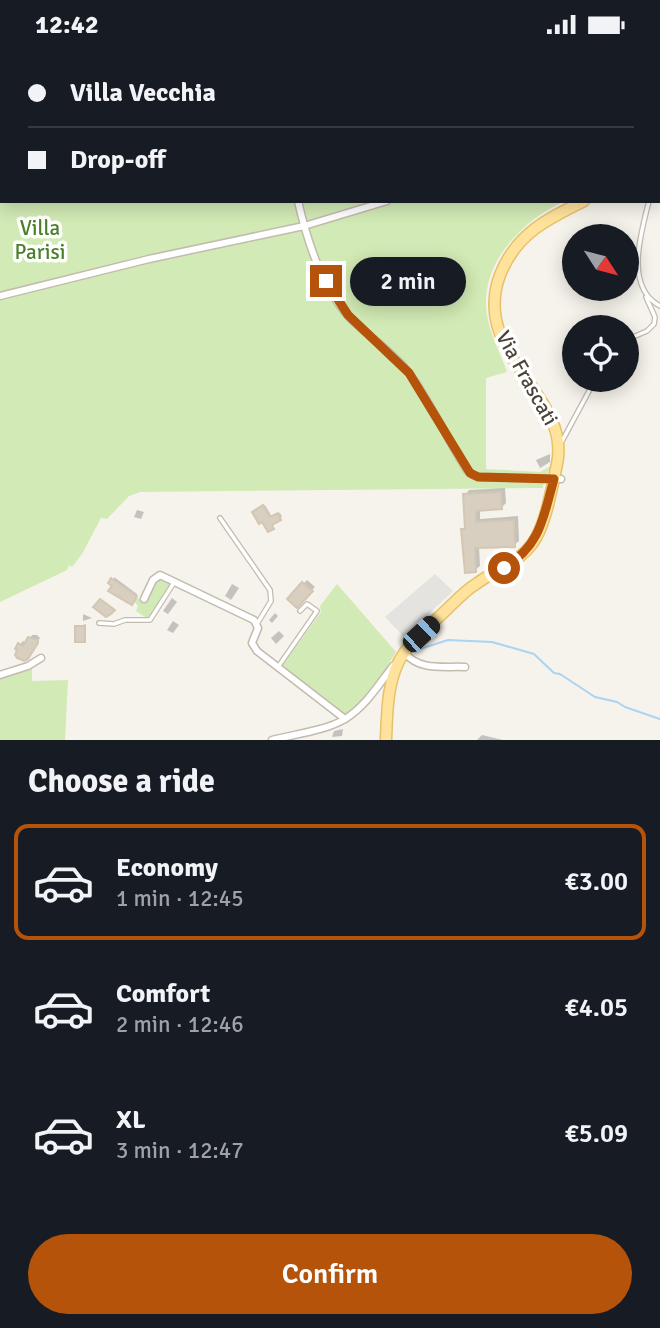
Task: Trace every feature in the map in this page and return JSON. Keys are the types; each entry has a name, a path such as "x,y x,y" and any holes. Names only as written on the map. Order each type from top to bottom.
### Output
{"main road":[{"name":"Via Frascati","path":"386,740 392,678 404,653 471,587 513,562 530,547 540,530 557,479 559,446 553,421 517,366 499,330 494,300 503,268 522,239 547,219 580,203"}],"street":[{"path":"298,203 304,226 323,275 341,307 407,371 467,470 478,477 557,479"},
{"path":"0,296 149,259 304,226 380,203"},
{"path":"144,599 158,575 254,620 257,624 253,646 345,719"},
{"path":"272,740 345,719 365,702 404,653 420,665 465,667"},
{"path":"0,675 28,666 41,658"}],"lane":[{"path":"639,334 654,324 655,317 645,295 638,254 649,203"},
{"path":"645,295 660,306"},
{"path":"559,446 589,392"},
{"path":"220,518 270,590 271,601 257,624"},
{"path":"99,623 150,620 175,581"},
{"path":"278,667 317,611 307,604 300,611"}],"green space":[{"name":"Villa Parisi","path":"0,203 561,203 532,221 505,248 495,264 486,300 490,327 507,372 486,378 486,469 540,472 551,466 544,479 543,488 140,492 129,496 107,519 101,518 72,567 69,565 67,570 0,602"},
{"path":"159,577 172,582 148,619 136,611 138,606 134,601 136,597 144,602"},
{"path":"337,584 396,652 368,696 345,715 282,666 321,612 320,606"},
{"path":"32,669 32,681 68,680 65,740 0,740 0,678"}],"shaded area":[{"path":"435,574 453,591 404,637 385,617"}],"building":[{"path":"501,492 502,509 476,511 476,522 514,520 515,547 475,548 476,572 465,573 461,529 465,529 463,494"},
{"path":"263,505 270,517 278,513 281,520 272,525 274,529 268,532 252,512"},
{"path":"111,578 137,596 132,605 108,591 112,586 108,583"},
{"path":"302,582 313,591 297,608 287,599"},
{"path":"100,599 115,610 106,617 93,607"},
{"path":"75,626 85,626 85,642 75,642"},
{"path":"28,637 38,640 38,643 24,661 17,658 15,649 18,643 23,646"}],"waterway":[{"path":"415,648 420,649 448,640 492,642 534,654 554,673 560,674 595,697 617,702 660,719"}],"route":[{"path":"326,281 352,320 409,373 470,473 478,477 554,479 537,537 525,552 504,568"}]}
